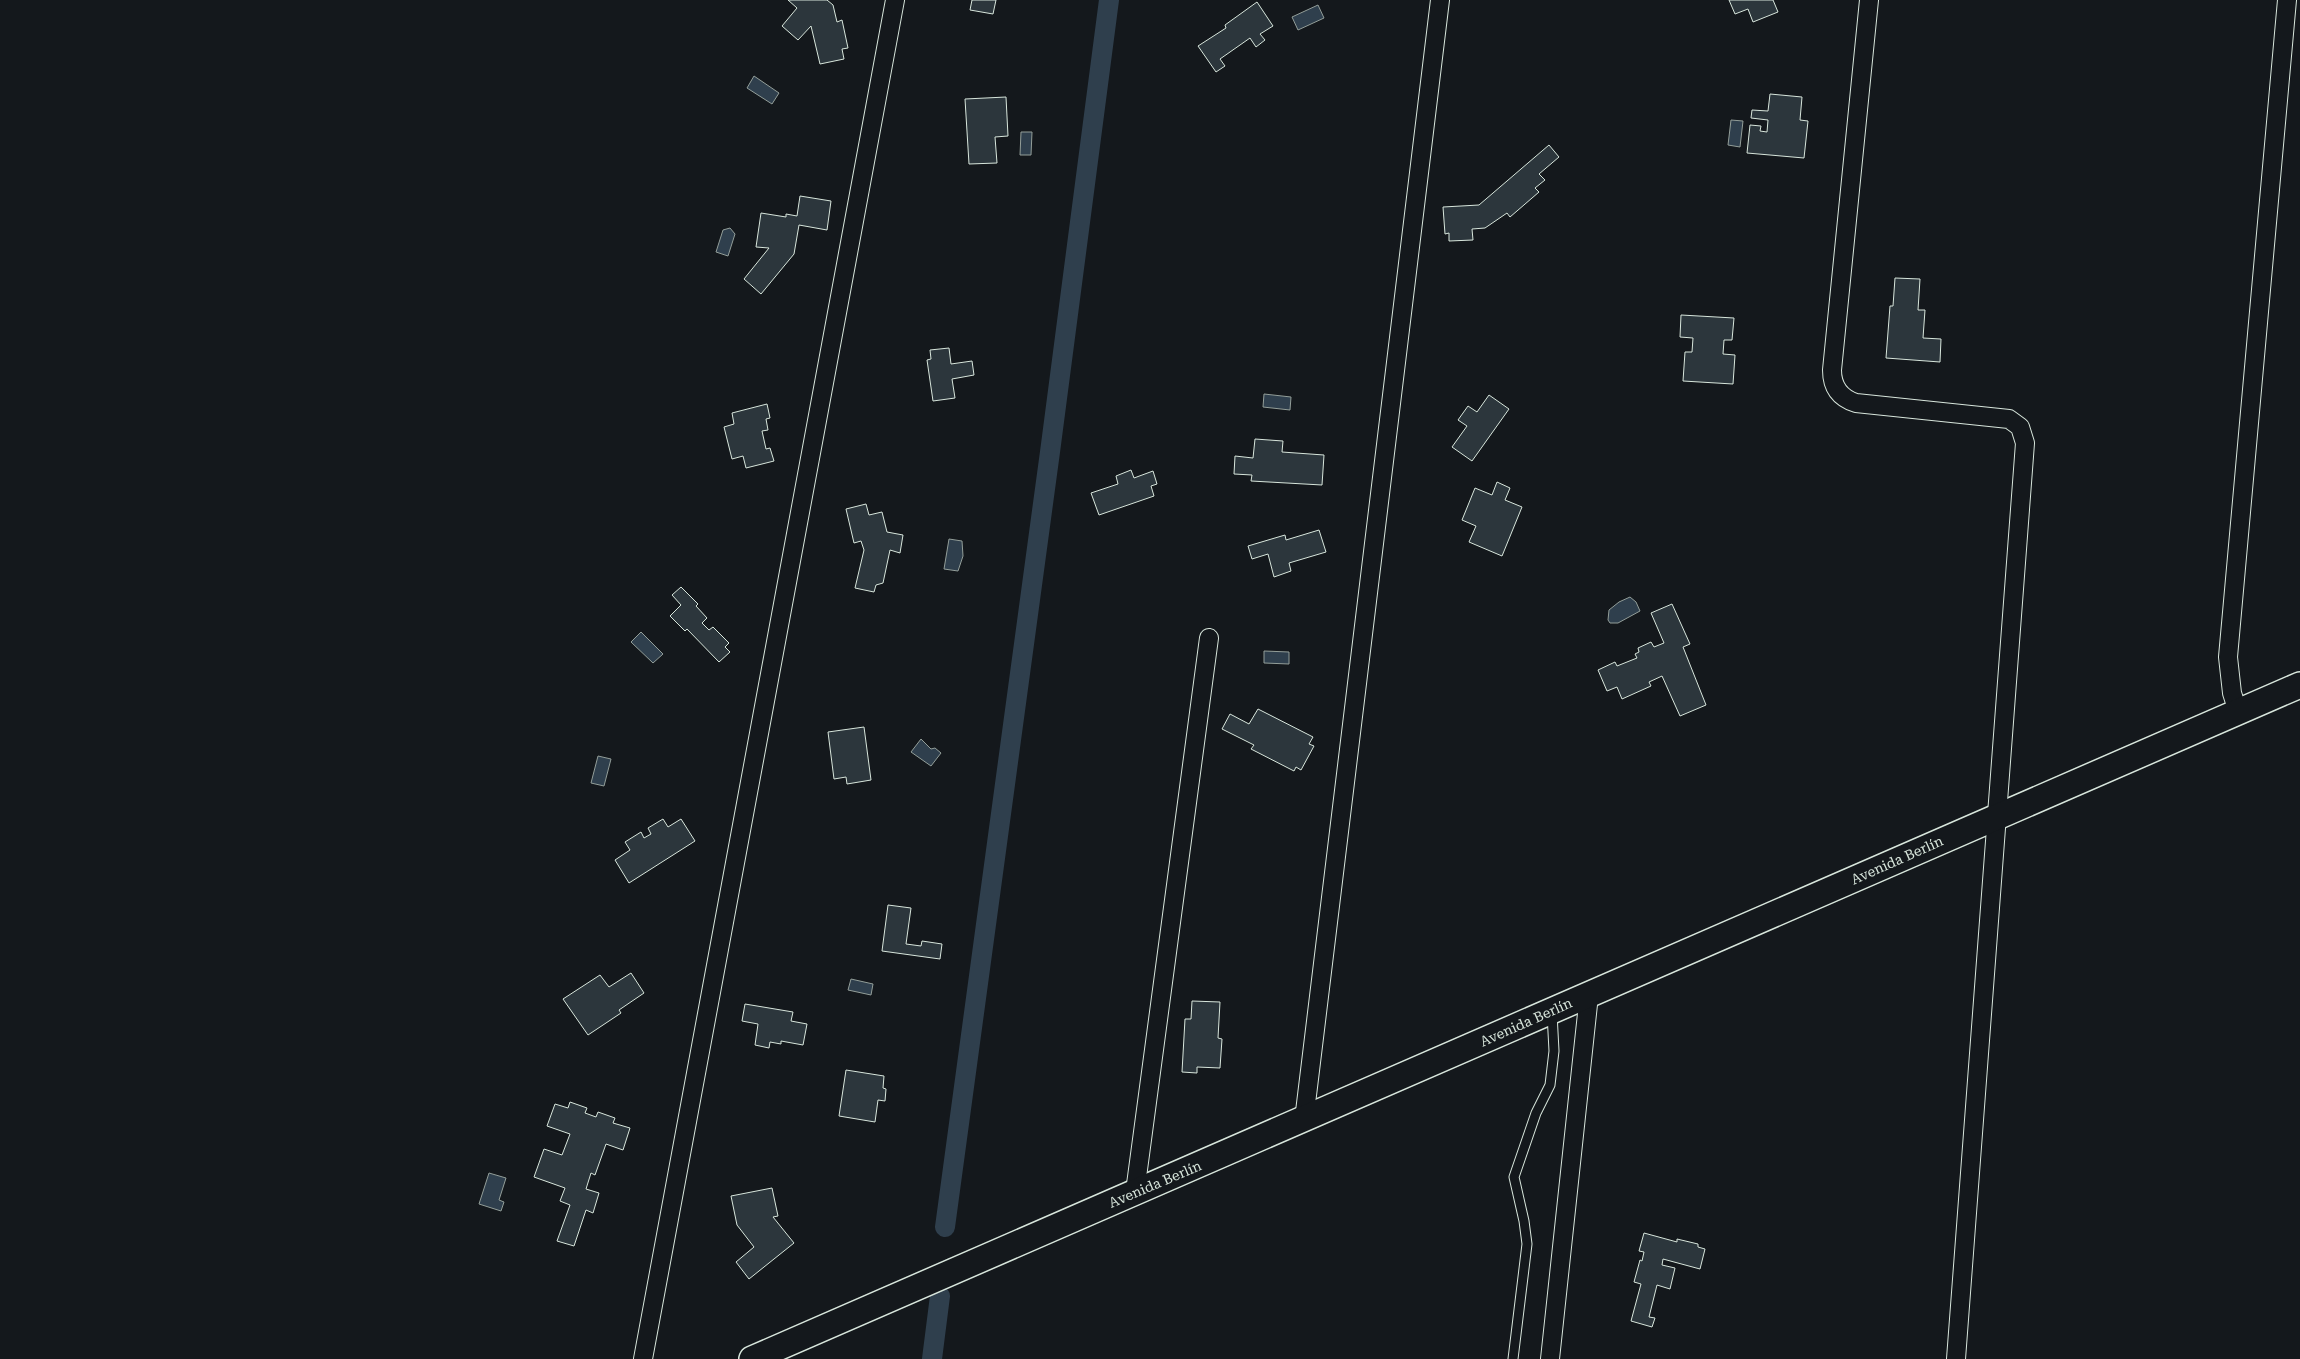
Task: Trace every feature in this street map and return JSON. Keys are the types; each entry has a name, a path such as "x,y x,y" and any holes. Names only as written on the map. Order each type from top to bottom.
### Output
{"street":[{"path":"643,1359 895,0"},
{"path":"1304,1120 1440,0"},
{"path":"1869,0 1832,377 1833,384 1842,396 1856,403 2003,417 2015,422 2024,435 1994,866 1956,1359"},
{"path":"2238,712 2232,693 2228,657 2287,0"},
{"path":"1134,1192 1209,638"},
{"name":"Avenida Berlín","path":"752,1359 2300,685"},
{"path":"1550,1359 1588,995"}],"lane":[{"path":"1513,1359 1527,1244 1524,1221 1514,1178 1536,1112 1550,1085 1554,1051 1552,1011"}],"water":[{"path":"1318,5 1324,18 1298,30 1292,17"},
{"path":"754,76 779,93 772,104 747,88"},
{"path":"1731,120 1743,121 1740,147 1728,145"},
{"path":"1021,132 1032,132 1031,155 1020,155"},
{"path":"730,228 735,234 728,256 716,252 723,230"},
{"path":"1264,394 1291,397 1290,410 1263,407"},
{"path":"949,539 962,541 963,556 958,571 944,569"},
{"path":"1630,597 1636,602 1640,611 1618,623 1610,623 1608,620 1609,610 1619,602"},
{"path":"641,632 663,654 653,663 631,642"},
{"path":"1264,651 1289,652 1289,664 1264,663"},
{"path":"921,739 931,749 935,748 941,753 931,766 911,752"},
{"path":"598,756 611,759 604,786 591,783"},
{"path":"851,979 873,984 871,995 848,990"},
{"path":"489,1173 506,1178 499,1200 504,1202 501,1211 479,1204"}],"building":[{"path":"788,0 827,0 833,5 837,22 842,20 848,48 842,49 844,59 820,64 811,26 798,40 782,26 797,8"},
{"path":"972,0 996,0 993,14 970,10"},
{"path":"1729,0 1773,0 1778,12 1753,22 1748,9 1735,14"},
{"path":"1257,2 1273,26 1260,34 1265,40 1256,47 1250,38 1220,59 1225,66 1216,72 1198,46 1226,28 1225,25"},
{"path":"1770,94 1802,97 1800,120 1808,121 1804,158 1747,153 1750,125 1761,126 1760,131 1767,132 1768,120 1751,118 1752,110 1768,111"},
{"path":"1006,97 1008,136 995,137 997,163 969,164 965,99"},
{"path":"1549,145 1559,157 1539,174 1545,180 1535,188 1539,192 1510,217 1507,213 1485,228 1472,229 1473,240 1449,241 1449,233 1445,234 1443,207 1479,205"},
{"path":"800,196 831,201 827,230 799,225 794,254 761,294 744,279 769,248 756,247 761,213 786,217 786,214 797,216"},
{"path":"1895,278 1920,279 1918,310 1925,310 1923,338 1941,339 1940,362 1886,358 1890,306 1893,306"},
{"path":"1681,315 1734,318 1732,340 1724,340 1723,354 1735,355 1733,384 1683,381 1685,352 1692,352 1693,338 1680,337"},
{"path":"949,348 951,364 972,361 974,375 952,379 955,398 933,401 927,360 931,359 930,350"},
{"path":"1489,395 1509,409 1472,461 1452,447 1467,426 1458,420 1468,406 1477,412"},
{"path":"767,404 770,418 766,419 768,430 762,431 766,449 770,448 774,461 746,468 743,456 732,459 724,427 734,424 732,413"},
{"path":"1255,439 1283,441 1282,452 1324,455 1322,485 1251,481 1252,475 1234,474 1235,456 1253,458"},
{"path":"1131,470 1134,478 1153,471 1157,484 1151,486 1154,496 1099,515 1091,493 1118,484 1116,476"},
{"path":"1497,482 1510,488 1505,500 1522,507 1502,556 1469,542 1476,526 1462,520 1475,488 1492,495"},
{"path":"866,504 869,515 882,512 887,532 903,535 900,553 890,550 883,583 876,585 874,592 855,588 864,550 861,541 854,543 846,509"},
{"path":"1319,530 1326,552 1289,563 1291,571 1274,577 1268,554 1252,559 1248,546 1285,535 1286,540"},
{"path":"681,587 698,604 696,606 707,618 702,623 709,630 713,627 729,643 725,647 730,652 719,662 687,629 685,631 670,616 681,605 672,595"},
{"path":"1672,604 1690,644 1683,647 1706,705 1680,716 1662,676 1649,682 1651,686 1622,699 1617,687 1607,691 1598,670 1615,662 1617,666 1637,658 1635,654 1639,652 1638,648 1651,642 1654,647 1664,643 1651,613"},
{"path":"1258,709 1313,737 1309,744 1314,746 1301,770 1296,767 1294,771 1251,749 1254,745 1222,729 1230,714 1249,724"},
{"path":"864,727 871,780 847,784 846,777 834,779 828,732"},
{"path":"663,819 668,827 681,819 695,841 629,883 615,860 630,850 625,842 641,832 644,838 651,834 648,828"},
{"path":"888,905 911,908 906,944 921,946 922,941 942,944 940,959 882,951"},
{"path":"631,973 644,993 619,1010 621,1013 588,1035 563,999 600,975 609,987"},
{"path":"1192,1001 1220,1002 1218,1038 1222,1039 1220,1068 1197,1067 1197,1073 1182,1072 1185,1019 1191,1019"},
{"path":"745,1004 793,1012 791,1021 807,1024 803,1045 781,1041 781,1044 770,1042 769,1048 755,1045 758,1024 742,1021"},
{"path":"846,1070 884,1076 885,1101 878,1100 875,1122 839,1116"},
{"path":"570,1102 587,1108 585,1113 596,1117 598,1112 615,1118 613,1123 630,1128 623,1150 606,1144 595,1175 591,1173 586,1189 599,1193 593,1213 586,1210 574,1246 557,1241 570,1205 560,1201 565,1188 534,1177 544,1149 562,1155 570,1134 547,1126 555,1104 568,1108"},
{"path":"772,1188 778,1216 773,1217 794,1243 749,1279 736,1262 754,1247 737,1225 731,1196"},
{"path":"1644,1233 1677,1242 1677,1239 1698,1244 1698,1247 1705,1249 1700,1269 1663,1259 1662,1265 1675,1268 1670,1289 1657,1285 1649,1317 1655,1318 1652,1327 1631,1321 1641,1284 1634,1282 1644,1252 1639,1251"}],"waterway":[{"path":"945,1227 1109,0"},
{"path":"932,1359 940,1296"}]}
